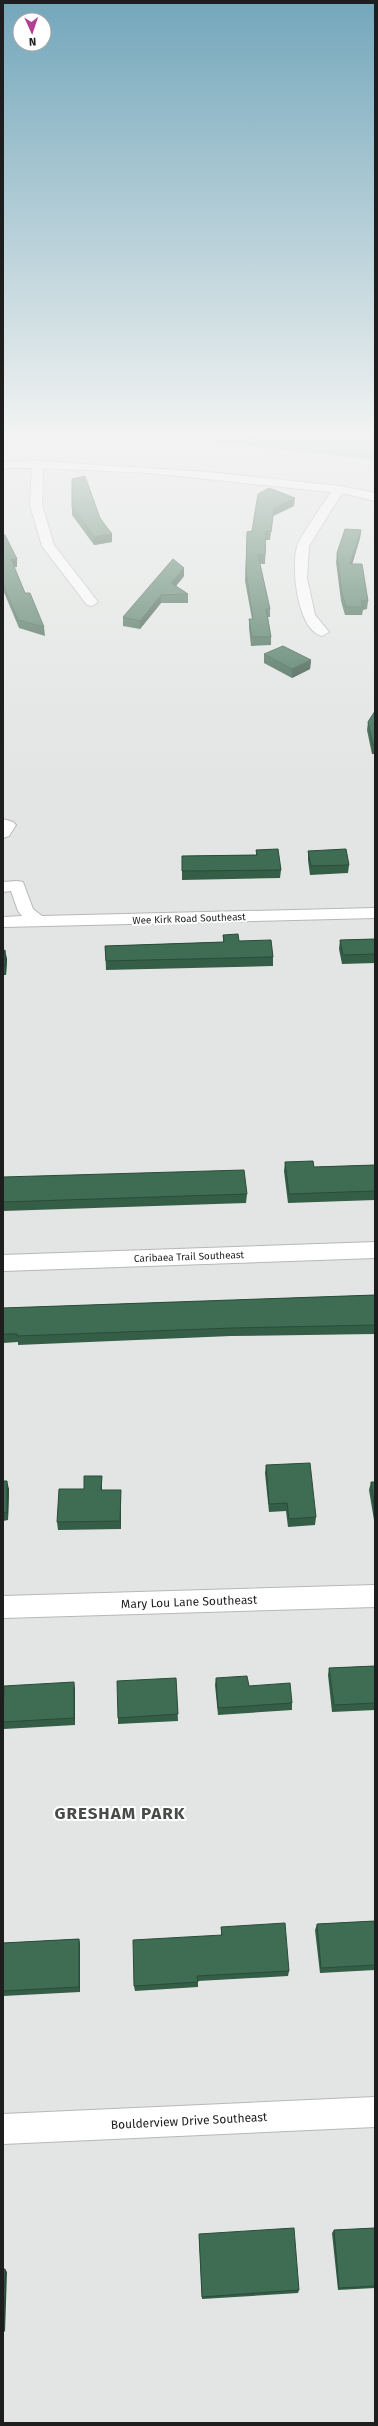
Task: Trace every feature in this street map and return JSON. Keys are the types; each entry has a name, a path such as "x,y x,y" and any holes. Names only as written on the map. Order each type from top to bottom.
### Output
{"street":[{"path":"51,550 92,602"},
{"path":"303,550 300,578 310,616 322,632"},
{"path":"3,824 8,825 3,833"},
{"path":"3,887 17,886 26,911 39,922"},
{"name":"Wee Kirk Road Southeast","path":"3,922 375,913"},
{"name":"Caribaea Trail Southeast","path":"3,1263 375,1250"},
{"name":"Mary Lou Lane Southeast","path":"3,1607 375,1596"},
{"name":"Boulderview Drive Southeast","path":"3,2129 375,2112"}],"building":[{"path":"3,550 13,550 17,559 11,559 25,593 30,593 44,627 18,620 3,584"},
{"path":"247,550 265,550 265,555 258,555 270,609 266,609 271,637 252,637 249,619 253,619 246,572"},
{"path":"338,550 354,550 350,564 362,564 368,601 361,601 363,607 346,607 342,593"},
{"path":"173,559 184,568 171,583 188,594 161,595 140,621 123,617"},
{"path":"283,646 311,660 292,669 264,654"},
{"path":"375,711 375,745 373,745 368,722"},
{"path":"278,849 281,870 182,871 182,856 257,855 256,850"},
{"path":"346,849 349,865 311,866 308,851"},
{"path":"238,934 239,941 271,940 273,957 106,961 105,946 224,942 223,935"},
{"path":"375,939 375,954 343,955 340,940"},
{"path":"5,950 5,966 3,966 3,951"},
{"path":"313,1161 314,1167 375,1165 375,1191 289,1194 285,1162"},
{"path":"244,1170 247,1194 3,1202 3,1177"},
{"path":"375,1295 375,1325 232,1328 17,1336 17,1334 3,1334 3,1308"},
{"path":"310,1463 316,1517 289,1519 287,1503 269,1504 266,1465"},
{"path":"84,1476 102,1476 101,1490 121,1490 120,1521 57,1522 59,1489 84,1489"},
{"path":"3,1481 7,1481 7,1512 3,1513"},
{"path":"371,1482 375,1482 375,1511"},
{"path":"375,1666 375,1703 334,1705 329,1668"},
{"path":"247,1676 249,1686 290,1683 292,1703 218,1708 216,1678"},
{"path":"176,1678 178,1714 118,1718 117,1681"},
{"path":"74,1682 74,1718 3,1722 4,1686"},
{"path":"375,1921 375,1965 321,1968 317,1924"},
{"path":"285,1923 289,1971 197,1976 198,1982 134,1986 133,1940 222,1935 221,1927"},
{"path":"79,1939 79,1987 3,1991 3,1943"},
{"path":"294,2228 299,2290 202,2297 199,2234"},
{"path":"375,2228 375,2286 339,2288 334,2230"},
{"path":"3,2269 5,2269 3,2330"}],"district":[{"name":"GRESHAM PARK","path":"120,1813"}]}
